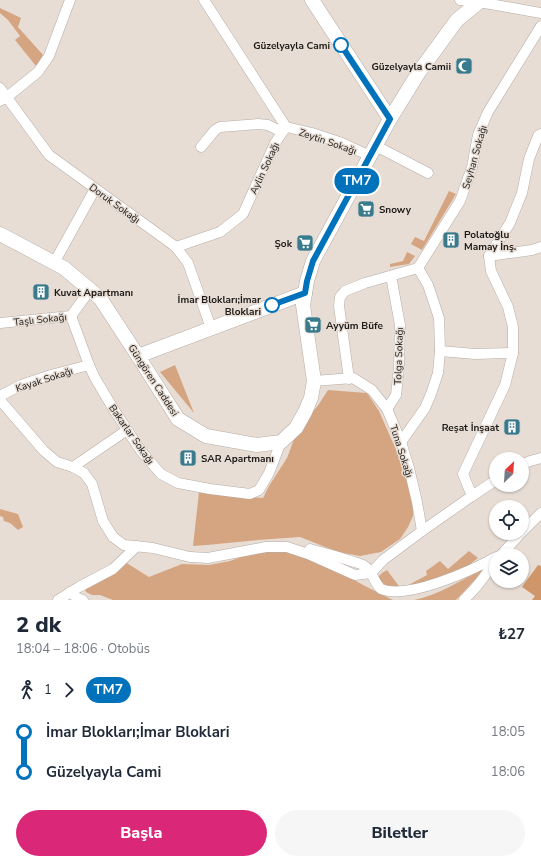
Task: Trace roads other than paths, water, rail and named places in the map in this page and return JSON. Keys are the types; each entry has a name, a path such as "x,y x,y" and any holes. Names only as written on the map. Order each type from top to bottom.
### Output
{"main road":[{"path":"312,0 390,119"},
{"path":"281,442 296,428 311,398 314,381 303,305 307,281 313,261 390,119 419,72 457,20 480,1"},
{"name":"Güngören Caddesi","path":"0,234 64,268 100,298 178,419 206,436 257,444 281,442"},
{"path":"138,356 305,293"}],"street":[{"path":"3,99 38,72 49,56 70,0"},
{"path":"204,0 284,130"},
{"path":"460,0 480,1 541,13"},
{"name":"Seyhan Sokağı","path":"418,268 460,201 472,167 478,135 488,112 541,26"},
{"name":"Doruk Sokağı","path":"0,88 3,99 49,155 176,247 188,263 211,328"},
{"name":"Zeytin Sokağı","path":"202,147 215,130 220,127 258,124 284,130 312,133 373,151 428,173"},
{"name":"Aylin Sokağı","path":"176,247 220,232 243,214 275,143 284,130"},
{"path":"472,496 463,474 505,385 513,353 513,327 508,307 491,271 489,256 510,223 522,193 529,159 538,136 541,134"},
{"path":"54,263 95,189"},
{"path":"489,256 532,250 541,247"},
{"path":"349,379 339,306 340,297 345,291 365,283 418,268 428,285 439,318 440,351 438,373 425,408 401,442"},
{"name":"Tolga Sokağı","path":"386,409 396,395 399,367 400,325 391,276"},
{"name":"Taşlı Sokağı","path":"0,323 71,316 90,290"},
{"name":"Bakarlar Sokağı","path":"71,316 95,378 141,451 161,474 178,483 210,490 250,494 259,490 269,473 281,442"},
{"path":"440,351 475,354 513,353"},
{"name":"Kayak Sokağı","path":"0,396 21,385 89,365"},
{"name":"Tuna Sokağı","path":"314,381 353,378 372,390 386,409 401,442 413,486 422,531"},
{"path":"0,400 44,451 57,462 84,473 92,484 104,521 113,538 124,545 153,548 190,557 208,558 266,547 308,548 363,565 372,573 375,582 381,589 390,594 401,597 413,596 435,589 489,562"},
{"path":"73,468 127,430"},
{"path":"529,462 541,458"},
{"path":"372,573 383,560 489,485"},
{"path":"529,525 541,513"},
{"path":"507,548 514,540"},
{"path":"58,600 113,569 137,546"},
{"path":"464,600 489,570"},
{"path":"70,592 76,597 84,600"}],"place":[{"name":"Güzelyayla Cami","path":"341,45"},
{"name":"Güzelyayla Camii","path":"464,66"},
{"name":"Snowy","path":"366,209"},
{"name":"Polatoğlu Mamay İnş.","path":"451,240"},
{"name":"Şok","path":"305,243"},
{"name":"Kuvat Apartmanı","path":"41,292"},
{"name":"İmar Blokları;İmar Bloklari","path":"272,305"},
{"name":"Ayyüm Büfe","path":"313,325"},
{"name":"Reşat İnşaat","path":"512,427"},
{"name":"SAR Apartmanı","path":"188,458"}]}
